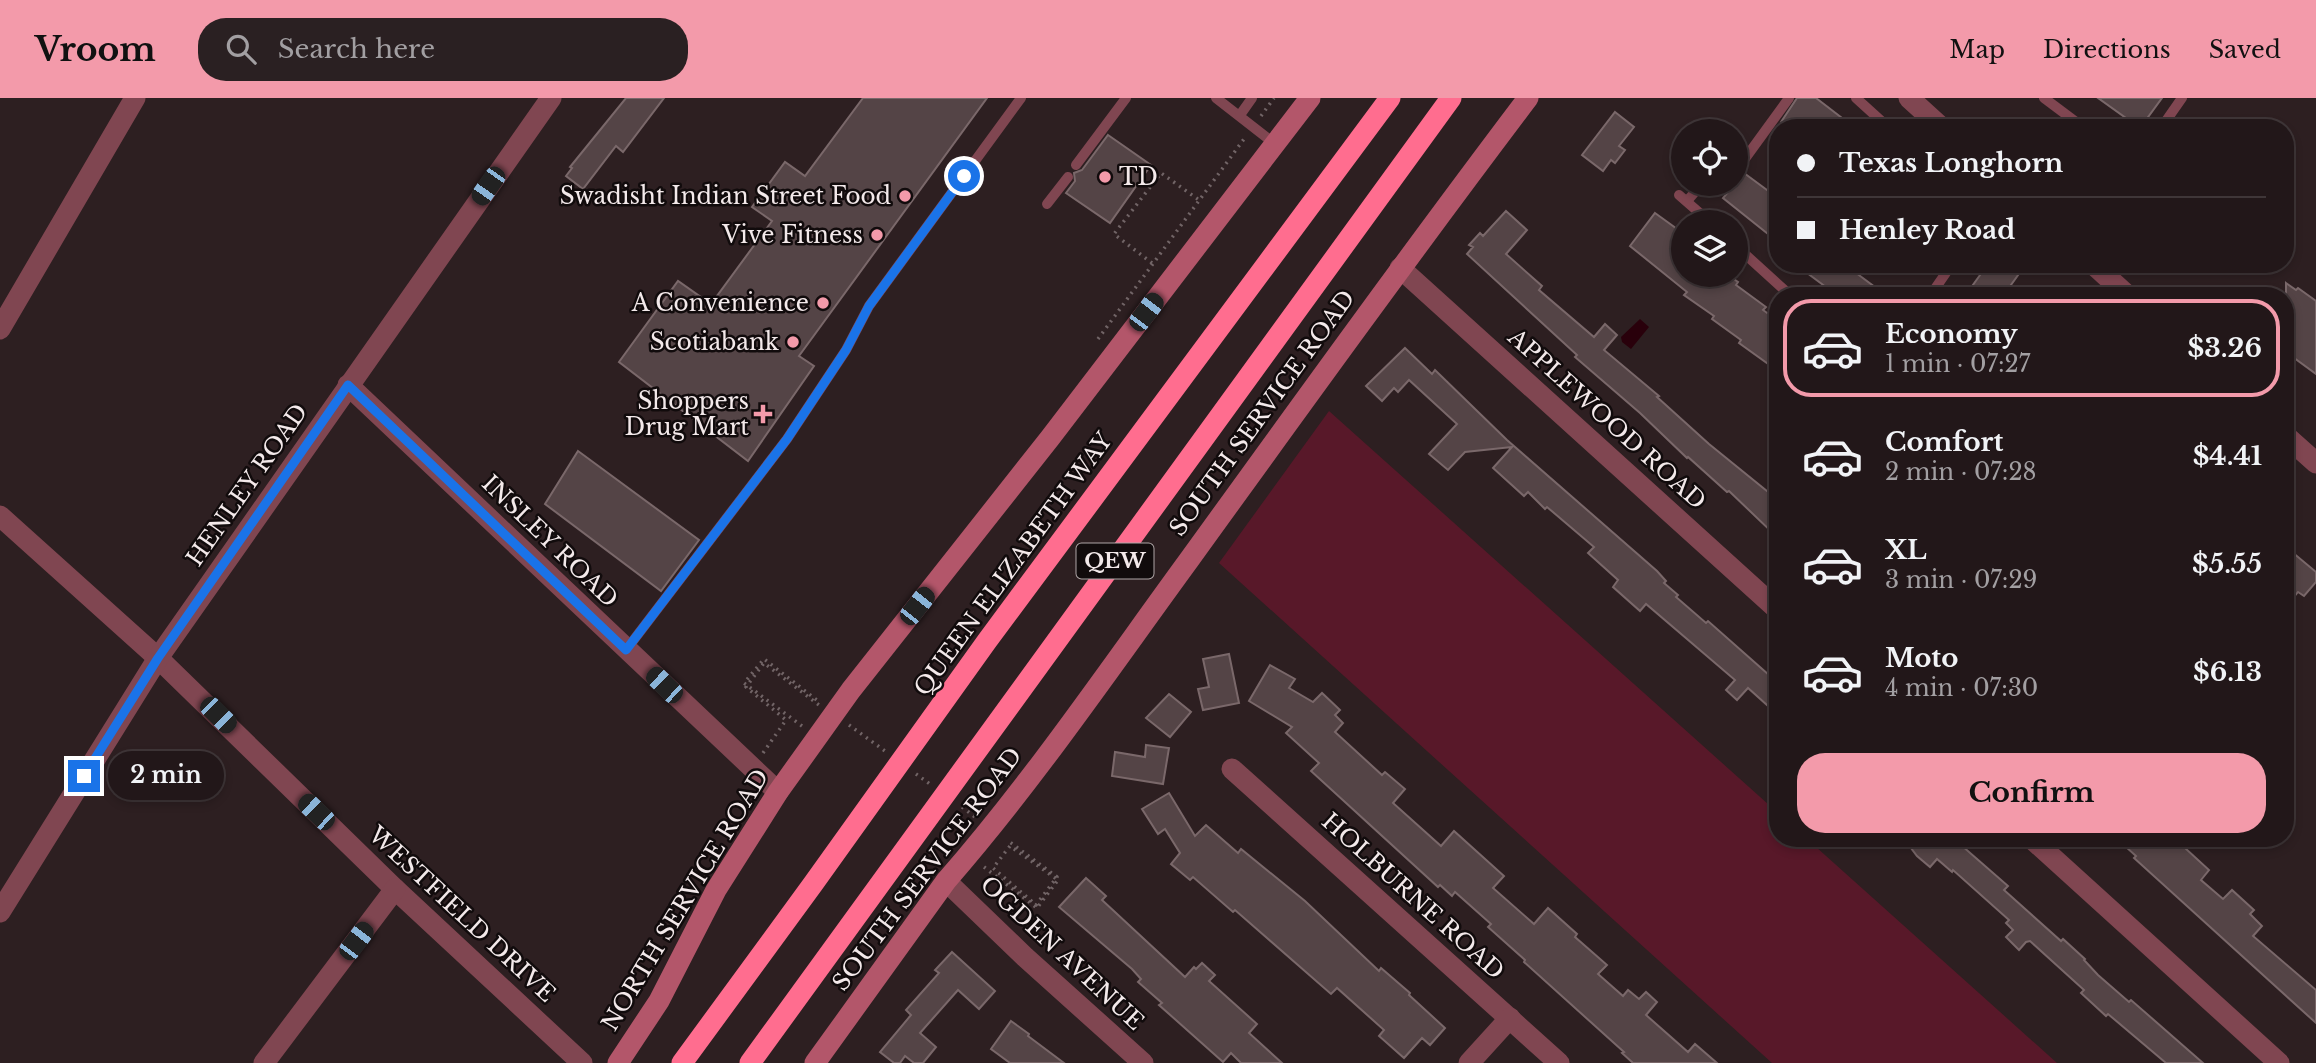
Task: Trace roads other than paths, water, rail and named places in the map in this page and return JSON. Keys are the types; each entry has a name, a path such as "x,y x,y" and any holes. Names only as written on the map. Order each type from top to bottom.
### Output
{"highway":[{"name":"QUEEN ELIZABETH WAY","path":"682,1063 987,641 1390,98"},
{"name":"QEW","path":"750,1063 1451,98"}],"main road":[{"name":"NORTH SERVICE ROAD","path":"618,1063 659,1001 716,890 778,792 851,690 1050,438 1310,98"},
{"name":"SOUTH SERVICE ROAD","path":"816,1063 946,881 1084,705 1400,268 1528,98"}],"street":[{"path":"0,330 135,98"},
{"name":"HENLEY ROAD","path":"0,912 158,658 551,98"},
{"path":"1909,98 1932,119"},
{"name":"APPLEWOOD ROAD","path":"1400,268 1769,602"},
{"path":"2103,273 2118,287"},
{"name":"INSLEY ROAD","path":"348,385 778,792"},
{"path":"2294,443 2316,463"},
{"name":"WESTFIELD DRIVE","path":"0,516 158,658 395,889 582,1063"},
{"name":"HOLBURNE ROAD","path":"1232,769 1559,1063"},
{"path":"2041,847 2279,1063"},
{"name":"OGDEN AVENUE","path":"946,881 1025,957 1143,1063"},
{"path":"264,1063 395,889"},
{"path":"1469,1063 1510,1018"}],"lane":[{"path":"626,650 787,439 846,350 869,306 1021,98"},
{"path":"1076,165 1126,98"},
{"path":"1216,98 1275,144"},
{"path":"1240,116 1252,98"},
{"path":"1774,119 1789,98"},
{"path":"1856,98 1879,119"},
{"path":"2044,98 2072,119"},
{"path":"2167,119 2182,98"},
{"path":"1748,154 1769,125"},
{"path":"1048,204 1068,177"},
{"path":"1686,196 1683,198 1696,210"},
{"path":"1748,257 1781,287"}],"place":[{"name":"TD","path":"1105,177"},
{"name":"Swadisht Indian Street Food","path":"905,196"},
{"name":"Vive Fitness","path":"877,235"},
{"name":"A Convenience","path":"823,303"},
{"name":"Scotiabank","path":"793,342"},
{"name":"Shoppers Drug Mart","path":"763,414"}]}
